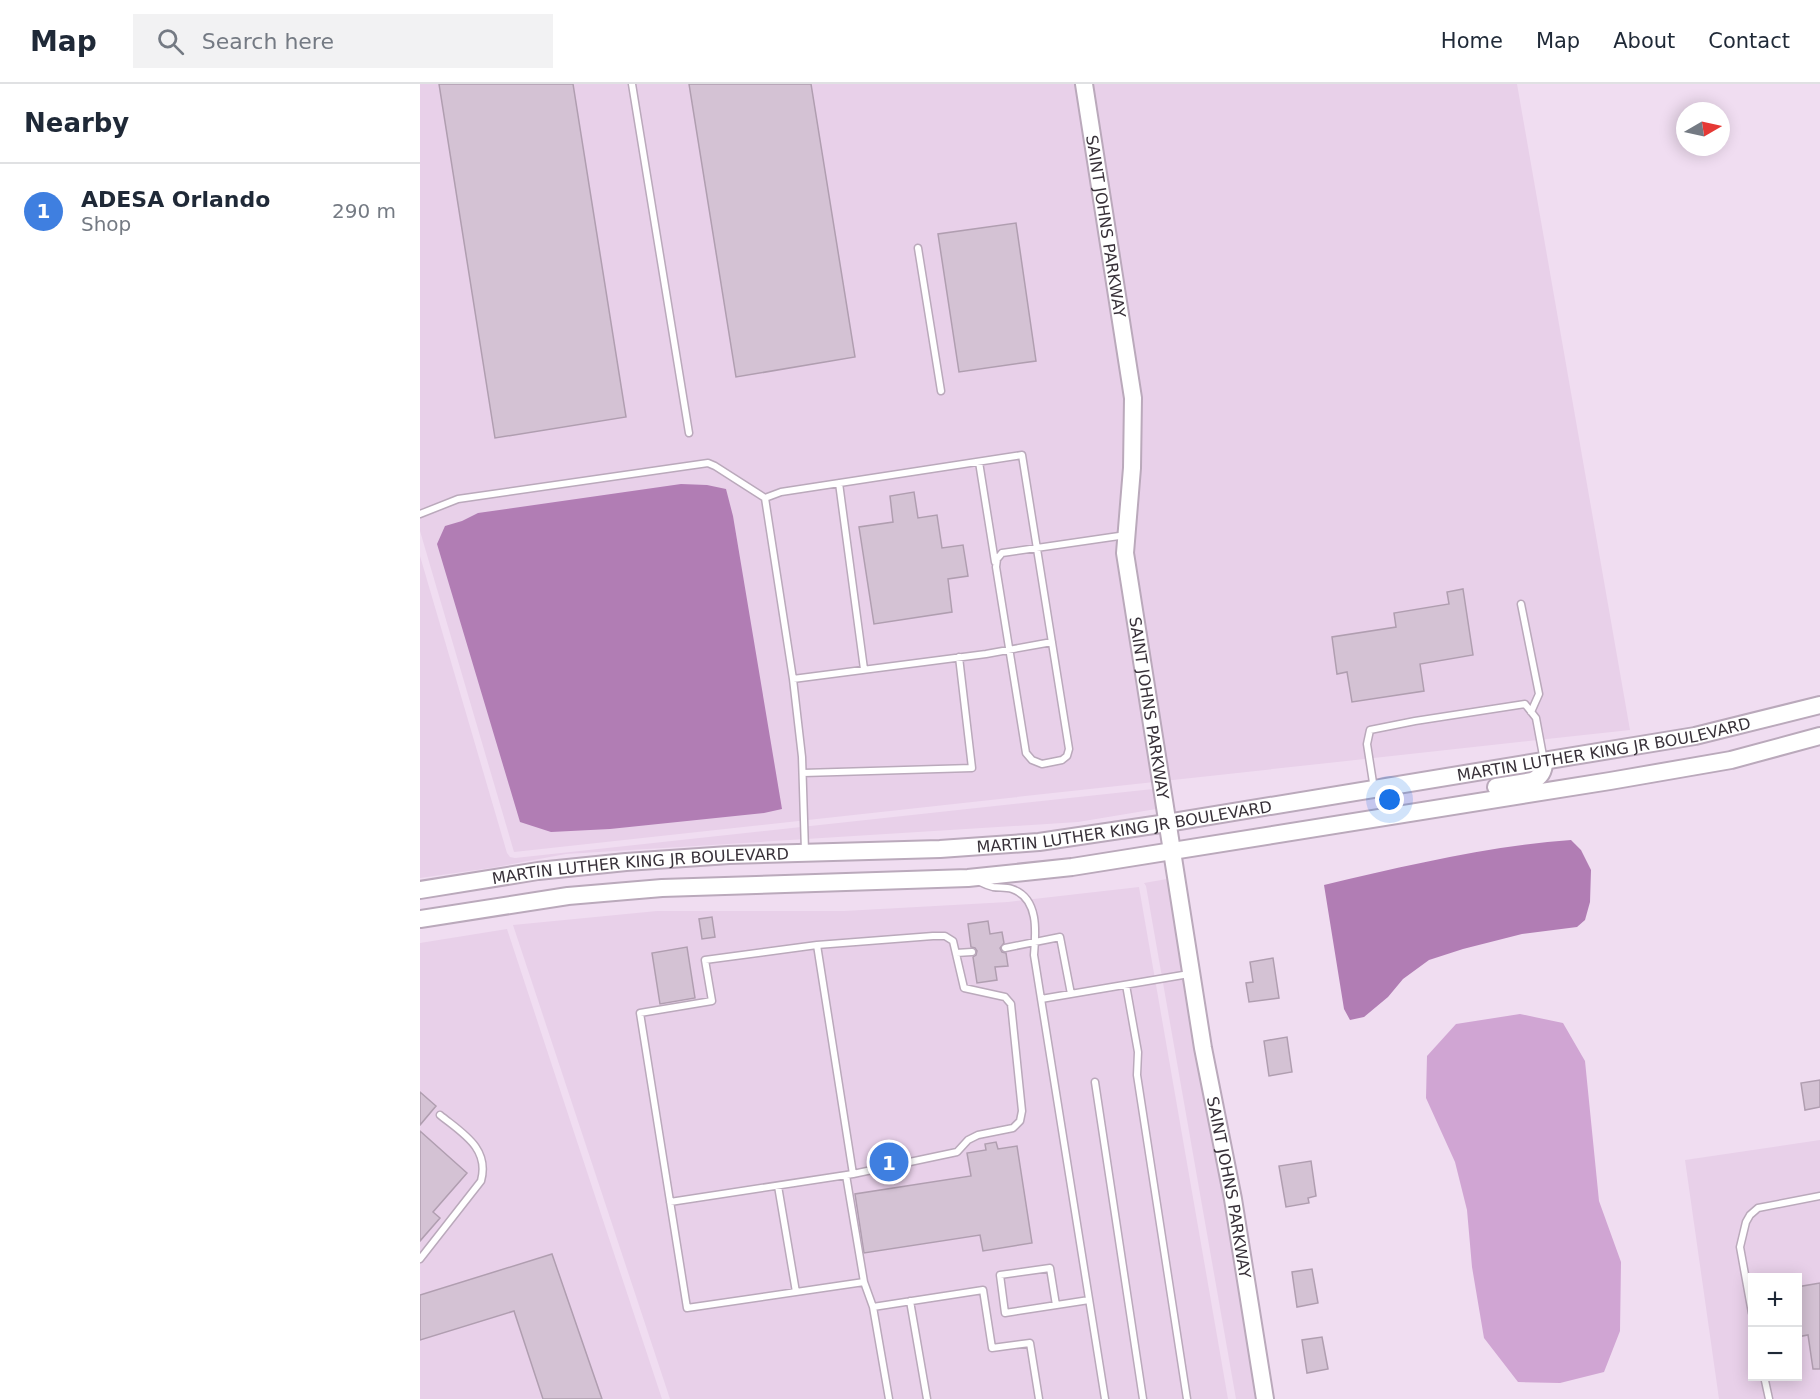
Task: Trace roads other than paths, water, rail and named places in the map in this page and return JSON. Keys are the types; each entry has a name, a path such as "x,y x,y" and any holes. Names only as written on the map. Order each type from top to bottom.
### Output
{"main road":[{"name":"SAINT JOHNS PARKWAY","path":"1084,84 1133,398 1132,468 1125,553 1203,1048 1233,1199 1265,1399"},
{"name":"MARTIN LUTHER KING JR BOULEVARD","path":"420,890 626,861 729,855 940,849 1039,842 1695,736 1820,705"},
{"name":"MARTIN LUTHER KING JR BOULEVARD","path":"420,919 580,895 662,888 968,878 1072,867 1731,760 1820,736"},
{"path":"1423,811 1441,797 1532,781 1541,774 1544,762"},
{"path":"811,854 842,882"}],"lane":[{"path":"632,84 689,433"},
{"path":"918,248 941,391"},
{"path":"765,498 781,492 979,462 1022,456 1069,749 1067,756 1062,760 1042,764 1032,760 1026,753 979,462"},
{"path":"420,514 458,499 708,463 765,498 793,679 811,854"},
{"path":"839,483 864,669"},
{"path":"996,567 997,559 1002,553 1126,535"},
{"path":"1521,604 1539,694 1531,712"},
{"path":"793,679 1010,650 1052,642"},
{"path":"803,773 972,768 959,657"},
{"path":"1374,789 1367,744 1370,730 1415,721 1525,704 1536,718 1544,762"},
{"path":"968,878 992,887 1012,889 1026,897 1033,912 1036,932 1034,955 1105,1399"},
{"path":"670,1202 849,1175 957,1152 968,1140 978,1135 1013,1128 1020,1121 1022,1112 1011,1004 1005,997 964,988 953,941 945,936 817,945 705,960 712,1001 640,1013 670,1202 687,1308 864,1282"},
{"path":"1005,948 1060,937 1071,994"},
{"path":"817,945 864,1282 873,1307 889,1399"},
{"path":"956,953 972,952"},
{"path":"1041,999 1191,974"},
{"path":"1126,985 1138,1052 1137,1075 1186,1399"},
{"path":"1095,1082 1143,1399"},
{"path":"420,1259 481,1181 484,1171 480,1153 471,1140 440,1115"},
{"path":"777,1186 796,1292"},
{"path":"1748,1291 1740,1247 1749,1215 1758,1208 1820,1196"},
{"path":"1056,1305 1050,1268 1000,1275 1005,1313 1089,1300"},
{"path":"873,1307 983,1290 992,1348 1030,1343 1039,1399"},
{"path":"910,1301 927,1399"},
{"path":"1765,1381 1768,1399"}],"place":[{"name":"ADESA Orlando","path":"889,1162"}]}
